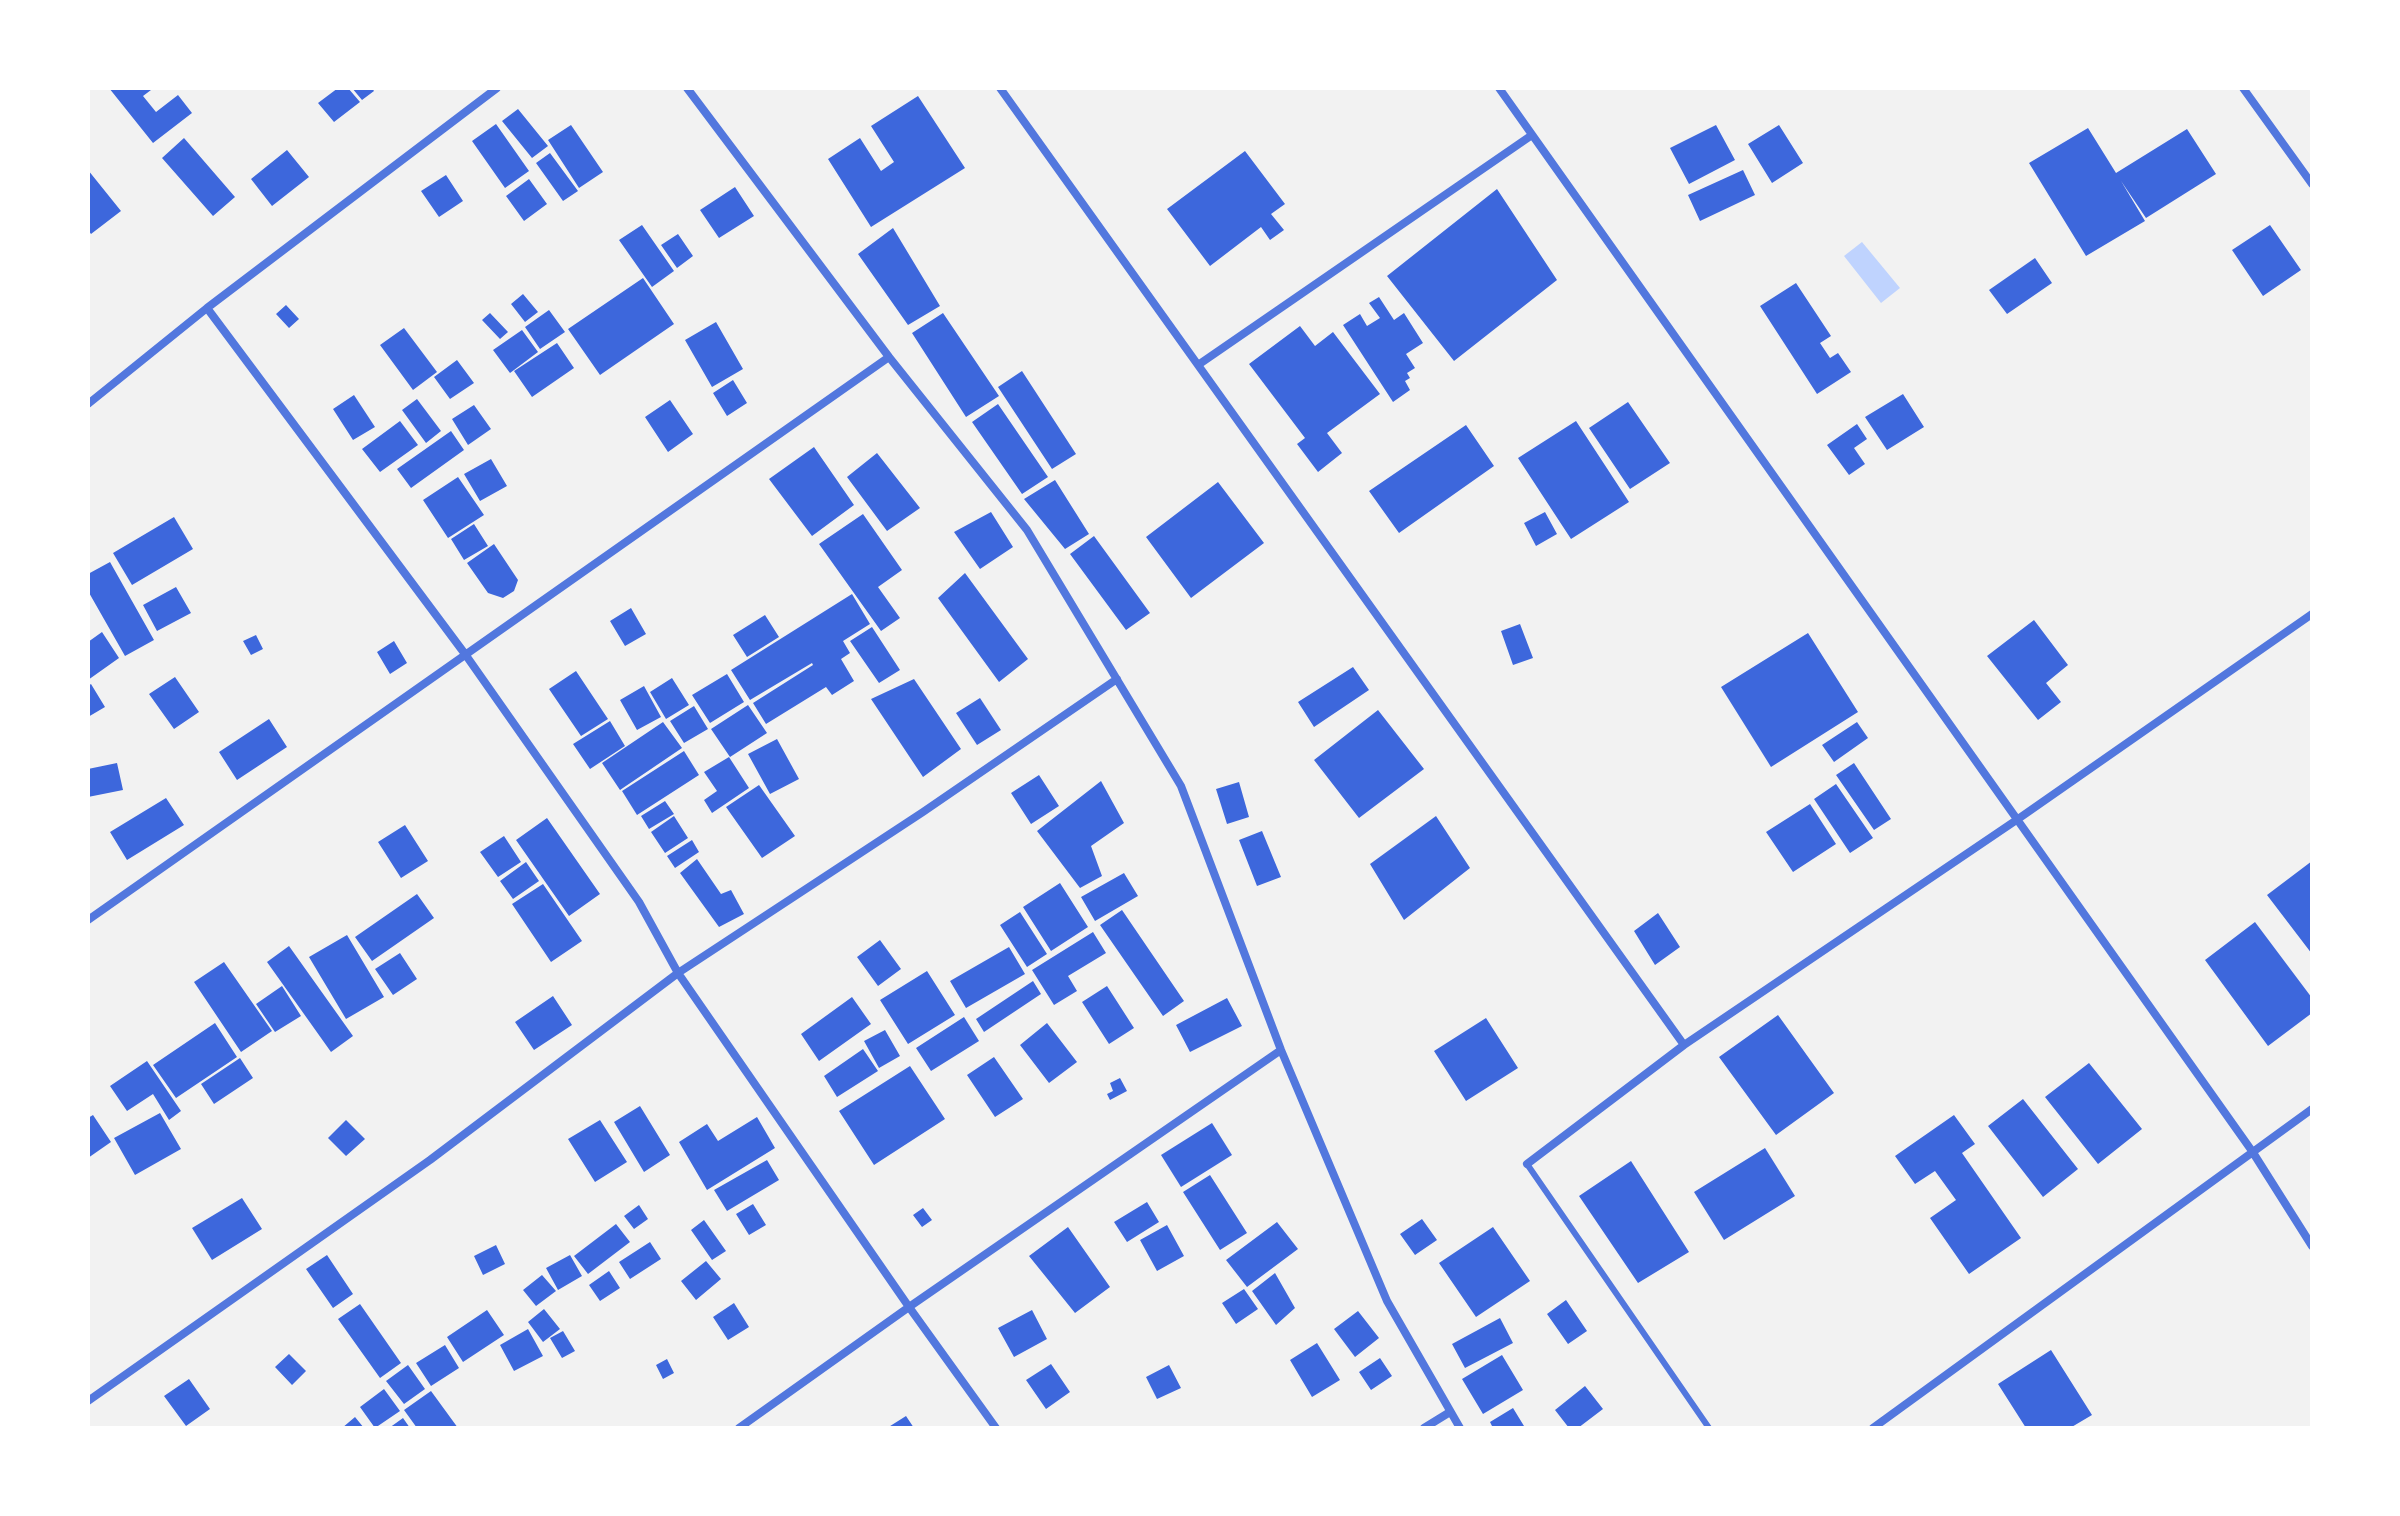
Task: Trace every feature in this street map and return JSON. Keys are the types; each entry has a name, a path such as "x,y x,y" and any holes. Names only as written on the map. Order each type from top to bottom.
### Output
{"street":[{"path":"88,404 207,308 497,88"},
{"path":"687,88 889,357 1027,530 1181,786 1281,1050 1387,1301 1460,1428"},
{"path":"1000,88 1684,1045"},
{"path":"1499,88 2252,1151 2312,1246"},
{"path":"2243,88 2312,184"},
{"path":"1198,365 1532,135"},
{"path":"207,308 465,654 639,902 678,973 996,1428"},
{"path":"88,920 889,357"},
{"path":"1527,1164 1684,1045 2018,819 2312,614"},
{"path":"88,1401 430,1160 678,973 923,812 1117,679"},
{"path":"739,1428 1281,1050"},
{"path":"1873,1428 2312,1109"},
{"path":"1424,1428 1450,1412"}],"lane":[{"path":"1527,1164 1709,1428"}],"water":[{"path":"1862,242 1900,288 1881,303 1844,256"}],"building":[{"path":"109,88 150,88 143,96 156,112 178,95 192,113 153,143"},
{"path":"338,88 348,88 360,102 334,122 318,103"},
{"path":"352,88 372,88 374,91 362,100"},
{"path":"918,96 965,168 871,227 828,159 860,138 881,171 894,162 871,126"},
{"path":"518,109 548,146 532,158 502,121"},
{"path":"496,124 529,171 505,188 472,141"},
{"path":"571,125 603,172 579,188 548,140"},
{"path":"1716,125 1735,160 1689,184 1670,148"},
{"path":"1779,125 1803,163 1772,183 1748,144"},
{"path":"2088,128 2116,173 2187,129 2216,174 2146,218 2121,181 2145,221 2086,256 2029,163"},
{"path":"184,138 235,197 213,216 162,158"},
{"path":"287,150 309,177 272,206 251,179"},
{"path":"1245,151 1285,204 1271,214 1284,230 1270,240 1261,227 1210,266 1167,209"},
{"path":"550,153 578,191 563,201 536,163"},
{"path":"88,170 121,211 91,234 88,230"},
{"path":"1743,170 1755,195 1700,221 1688,195"},
{"path":"446,175 463,201 439,217 421,191"},
{"path":"529,179 547,204 524,221 506,196"},
{"path":"735,187 754,216 719,238 700,210"},
{"path":"1497,189 1557,280 1454,361 1387,276"},
{"path":"642,225 674,271 652,287 619,240"},
{"path":"2270,225 2301,270 2263,296 2232,250"},
{"path":"893,228 940,306 908,325 858,254"},
{"path":"678,234 693,256 677,268 661,245"},
{"path":"2035,258 2052,283 2007,314 1989,290"},
{"path":"643,278 674,324 600,375 568,329"},
{"path":"1796,283 1831,336 1820,343 1830,358 1838,353 1851,372 1817,394 1760,306"},
{"path":"523,294 538,312 525,322 511,304"},
{"path":"1379,297 1394,320 1404,313 1423,343 1406,354 1415,368 1407,373 1410,378 1405,381 1410,390 1393,402 1343,325 1360,314 1367,326 1380,318 1369,303"},
{"path":"286,305 299,319 289,328 276,314"},
{"path":"549,310 565,332 540,349 525,327"},
{"path":"490,313 508,332 500,339 482,320"},
{"path":"943,313 999,396 966,417 912,333"},
{"path":"716,322 743,369 712,387 685,340"},
{"path":"1300,326 1315,346 1333,332 1380,394 1327,433 1342,453 1318,472 1297,444 1305,438 1249,364"},
{"path":"404,328 437,372 413,390 380,345"},
{"path":"522,330 538,352 510,373 493,350"},
{"path":"557,343 574,368 532,397 514,371"},
{"path":"457,360 474,383 450,399 434,377"},
{"path":"1022,371 1076,454 1052,469 998,387"},
{"path":"733,380 747,403 727,416 713,393"},
{"path":"1903,394 1924,427 1887,450 1865,417"},
{"path":"354,395 375,427 353,440 333,409"},
{"path":"417,399 441,431 426,443 402,410"},
{"path":"670,400 693,434 668,452 645,417"},
{"path":"1628,402 1670,463 1630,489 1589,428"},
{"path":"998,404 1048,477 1022,494 972,422"},
{"path":"474,405 491,429 468,445 452,419"},
{"path":"400,421 418,445 380,472 362,449"},
{"path":"1576,421 1629,502 1571,539 1518,458"},
{"path":"1857,424 1867,439 1854,448 1865,464 1849,475 1827,445"},
{"path":"1466,425 1494,466 1399,533 1369,491"},
{"path":"451,431 464,450 411,488 397,469"},
{"path":"814,447 854,505 812,536 769,479"},
{"path":"877,453 920,508 887,531 847,477"},
{"path":"491,459 507,486 480,501 464,474"},
{"path":"458,477 484,515 448,538 423,500"},
{"path":"1055,480 1089,534 1065,549 1024,499"},
{"path":"1218,482 1264,543 1191,598 1146,537"},
{"path":"991,512 1013,547 980,569 954,532"},
{"path":"1545,512 1557,534 1536,546 1524,523"},
{"path":"863,514 902,570 878,587 900,618 881,631 819,544"},
{"path":"174,517 193,549 132,585 113,553"},
{"path":"474,524 488,546 464,560 451,539"},
{"path":"1094,536 1150,613 1126,630 1070,554"},
{"path":"494,544 518,580 514,591 503,598 488,593 467,563"},
{"path":"110,562 154,640 125,656 88,591 88,574"},
{"path":"965,573 1028,659 999,682 938,598"},
{"path":"176,587 191,613 157,631 143,605"},
{"path":"852,594 870,624 843,641 850,653 841,659 854,681 832,695 826,687 766,724 753,703 812,663 750,700 731,670"},
{"path":"631,608 646,634 625,646 610,621"},
{"path":"765,615 779,637 747,657 733,635"},
{"path":"2034,620 2068,665 2046,683 2061,702 2038,720 1987,656"},
{"path":"1520,624 1533,658 1513,665 1501,631"},
{"path":"872,627 900,670 879,683 850,641"},
{"path":"102,632 119,658 88,680 88,642"},
{"path":"1808,633 1858,712 1771,767 1721,687"},
{"path":"256,635 263,649 251,655 243,641"},
{"path":"394,641 407,663 390,674 377,652"},
{"path":"1353,667 1369,690 1314,727 1298,702"},
{"path":"576,671 608,719 581,736 549,689"},
{"path":"727,674 744,702 710,723 692,695"},
{"path":"175,677 199,712 174,729 149,694"},
{"path":"672,678 689,705 666,719 650,692"},
{"path":"914,679 961,749 923,777 871,699"},
{"path":"91,684 105,707 88,717 88,686"},
{"path":"644,686 661,717 637,730 620,700"},
{"path":"980,698 1001,730 977,745 956,713"},
{"path":"748,705 767,733 730,757 711,729"},
{"path":"694,706 708,729 684,743 670,721"},
{"path":"1378,710 1424,769 1359,818 1314,760"},
{"path":"269,719 287,747 237,780 219,752"},
{"path":"610,721 625,746 590,769 573,744"},
{"path":"663,722 682,748 620,790 602,763"},
{"path":"1857,722 1868,738 1834,762 1822,745"},
{"path":"777,739 799,779 770,794 748,754"},
{"path":"684,751 699,775 637,815 622,791"},
{"path":"729,757 749,788 712,813 704,800 717,791 704,772"},
{"path":"117,763 123,790 88,797 88,769"},
{"path":"1854,763 1891,819 1874,830 1836,775"},
{"path":"1039,775 1059,806 1031,824 1011,793"},
{"path":"1101,781 1124,823 1091,846 1102,876 1080,888 1037,831"},
{"path":"1239,782 1249,817 1227,824 1216,789"},
{"path":"1836,784 1873,838 1850,853 1814,799"},
{"path":"759,785 795,836 762,858 726,807"},
{"path":"166,798 184,825 127,860 110,832"},
{"path":"665,801 674,814 649,829 641,816"},
{"path":"1810,804 1836,844 1793,872 1766,832"},
{"path":"674,816 688,838 665,853 651,832"},
{"path":"1436,816 1470,868 1404,920 1370,864"},
{"path":"547,818 600,894 569,916 516,840"},
{"path":"405,825 428,861 401,878 378,842"},
{"path":"1262,831 1281,877 1257,886 1239,840"},
{"path":"504,836 521,862 498,877 480,852"},
{"path":"692,840 699,852 675,868 667,856"},
{"path":"697,859 721,894 731,890 744,914 719,927 680,873"},
{"path":"2312,861 2312,954 2267,895"},
{"path":"526,862 539,881 513,899 500,881"},
{"path":"1124,873 1138,896 1095,921 1081,897"},
{"path":"1060,883 1088,927 1051,951 1023,907"},
{"path":"543,884 582,941 551,962 512,904"},
{"path":"417,894 434,918 372,961 355,937"},
{"path":"1122,910 1184,1001 1163,1016 1100,925"},
{"path":"1020,912 1047,954 1027,967 1000,925"},
{"path":"1658,913 1680,947 1655,965 1634,931"},
{"path":"2255,922 2312,998 2312,1013 2268,1046 2205,960"},
{"path":"1093,932 1106,953 1068,976 1077,991 1054,1005 1032,970"},
{"path":"347,935 384,997 346,1019 309,957"},
{"path":"880,940 901,969 878,986 857,957"},
{"path":"289,946 353,1036 331,1052 267,962"},
{"path":"1009,947 1025,974 966,1008 950,981"},
{"path":"400,953 417,979 393,995 375,969"},
{"path":"224,962 272,1031 241,1052 194,982"},
{"path":"927,971 955,1015 908,1044 880,1000"},
{"path":"1033,981 1041,994 984,1032 976,1019"},
{"path":"282,986 301,1016 275,1032 256,1004"},
{"path":"1107,986 1134,1028 1109,1044 1082,1002"},
{"path":"553,996 572,1025 534,1050 515,1022"},
{"path":"852,997 871,1024 819,1061 801,1034"},
{"path":"1227,998 1242,1026 1190,1052 1176,1025"},
{"path":"1778,1015 1834,1093 1776,1135 1719,1057"},
{"path":"964,1017 979,1041 931,1071 916,1048"},
{"path":"1486,1018 1518,1068 1466,1101 1434,1051"},
{"path":"215,1023 237,1057 176,1098 153,1065"},
{"path":"1047,1023 1077,1062 1049,1083 1020,1045"},
{"path":"885,1030 900,1056 879,1068 864,1041"},
{"path":"863,1049 878,1071 837,1097 824,1076"},
{"path":"994,1057 1023,1099 995,1117 967,1075"},
{"path":"240,1058 253,1078 214,1104 201,1084"},
{"path":"147,1061 181,1111 169,1120 153,1094 127,1111 110,1086"},
{"path":"2089,1063 2142,1129 2098,1164 2045,1097"},
{"path":"910,1066 945,1119 874,1165 839,1111"},
{"path":"1120,1078 1127,1091 1110,1100 1107,1094 1113,1091 1110,1083"},
{"path":"2023,1099 2078,1169 2043,1197 1988,1126"},
{"path":"640,1106 670,1155 644,1172 614,1122"},
{"path":"160,1113 181,1149 135,1175 114,1138"},
{"path":"93,1115 111,1142 88,1158 88,1118"},
{"path":"1954,1115 1975,1144 1962,1153 2021,1238 1969,1274 1930,1218 1956,1200 1935,1171 1915,1184 1895,1156"},
{"path":"757,1117 775,1148 707,1190 679,1142 707,1124 718,1141"},
{"path":"346,1120 365,1139 346,1156 328,1138"},
{"path":"600,1120 627,1162 595,1182 568,1139"},
{"path":"1212,1123 1232,1155 1181,1187 1161,1155"},
{"path":"1765,1148 1795,1196 1724,1240 1694,1192"},
{"path":"767,1160 779,1180 727,1211 714,1190"},
{"path":"1631,1161 1689,1252 1638,1283 1579,1196"},
{"path":"1210,1175 1247,1233 1220,1250 1183,1192"},
{"path":"242,1198 262,1229 212,1260 192,1228"},
{"path":"1147,1202 1159,1222 1127,1242 1114,1222"},
{"path":"753,1204 766,1225 749,1235 736,1214"},
{"path":"639,1205 648,1219 634,1229 624,1216"},
{"path":"923,1208 932,1220 922,1227 913,1215"},
{"path":"1422,1219 1437,1240 1415,1255 1400,1234"},
{"path":"704,1220 726,1251 712,1260 691,1230"},
{"path":"1277,1222 1298,1249 1247,1287 1226,1260"},
{"path":"616,1224 630,1242 588,1274 574,1256"},
{"path":"1167,1225 1184,1256 1157,1271 1140,1240"},
{"path":"1068,1227 1110,1287 1075,1313 1029,1256"},
{"path":"1493,1227 1530,1281 1476,1317 1439,1263"},
{"path":"650,1242 661,1259 630,1279 619,1262"},
{"path":"496,1245 505,1264 483,1275 474,1256"},
{"path":"327,1255 353,1294 333,1308 306,1269"},
{"path":"570,1255 582,1276 558,1290 546,1268"},
{"path":"706,1261 721,1279 696,1300 681,1281"},
{"path":"609,1271 620,1288 600,1301 589,1285"},
{"path":"1275,1273 1295,1308 1276,1325 1252,1291"},
{"path":"542,1275 556,1291 536,1306 523,1290"},
{"path":"1244,1289 1258,1309 1236,1324 1222,1303"},
{"path":"1566,1300 1587,1331 1568,1344 1547,1314"},
{"path":"734,1303 749,1327 728,1340 713,1317"},
{"path":"360,1304 401,1363 380,1378 338,1319"},
{"path":"544,1309 560,1329 543,1342 528,1322"},
{"path":"487,1310 504,1335 463,1362 447,1337"},
{"path":"1032,1310 1047,1339 1014,1357 998,1328"},
{"path":"1358,1311 1379,1338 1355,1357 1334,1329"},
{"path":"1500,1318 1513,1343 1465,1368 1452,1344"},
{"path":"528,1329 543,1356 514,1371 500,1345"},
{"path":"563,1331 575,1351 562,1358 550,1338"},
{"path":"1317,1343 1340,1380 1312,1397 1290,1360"},
{"path":"445,1345 459,1368 431,1386 416,1363"},
{"path":"2051,1350 2092,1415 2070,1428 2026,1428 1998,1384"},
{"path":"289,1354 306,1371 292,1385 275,1367"},
{"path":"1502,1355 1523,1390 1483,1414 1462,1379"},
{"path":"1380,1358 1392,1376 1371,1390 1359,1372"},
{"path":"667,1359 674,1373 663,1379 656,1365"},
{"path":"1051,1364 1070,1392 1046,1409 1026,1380"},
{"path":"408,1365 425,1389 404,1404 386,1381"},
{"path":"1169,1365 1181,1388 1157,1399 1146,1377"},
{"path":"189,1379 210,1409 186,1426 164,1396"},
{"path":"1585,1386 1603,1409 1578,1428 1569,1428 1555,1410"},
{"path":"384,1389 400,1411 375,1428 360,1407"},
{"path":"431,1391 458,1428 417,1428 404,1410"},
{"path":"1513,1408 1524,1426 1493,1428 1490,1422"},
{"path":"906,1416 914,1428 887,1428"},
{"path":"355,1417 364,1428 342,1428"},
{"path":"403,1418 410,1428 389,1428"}]}
